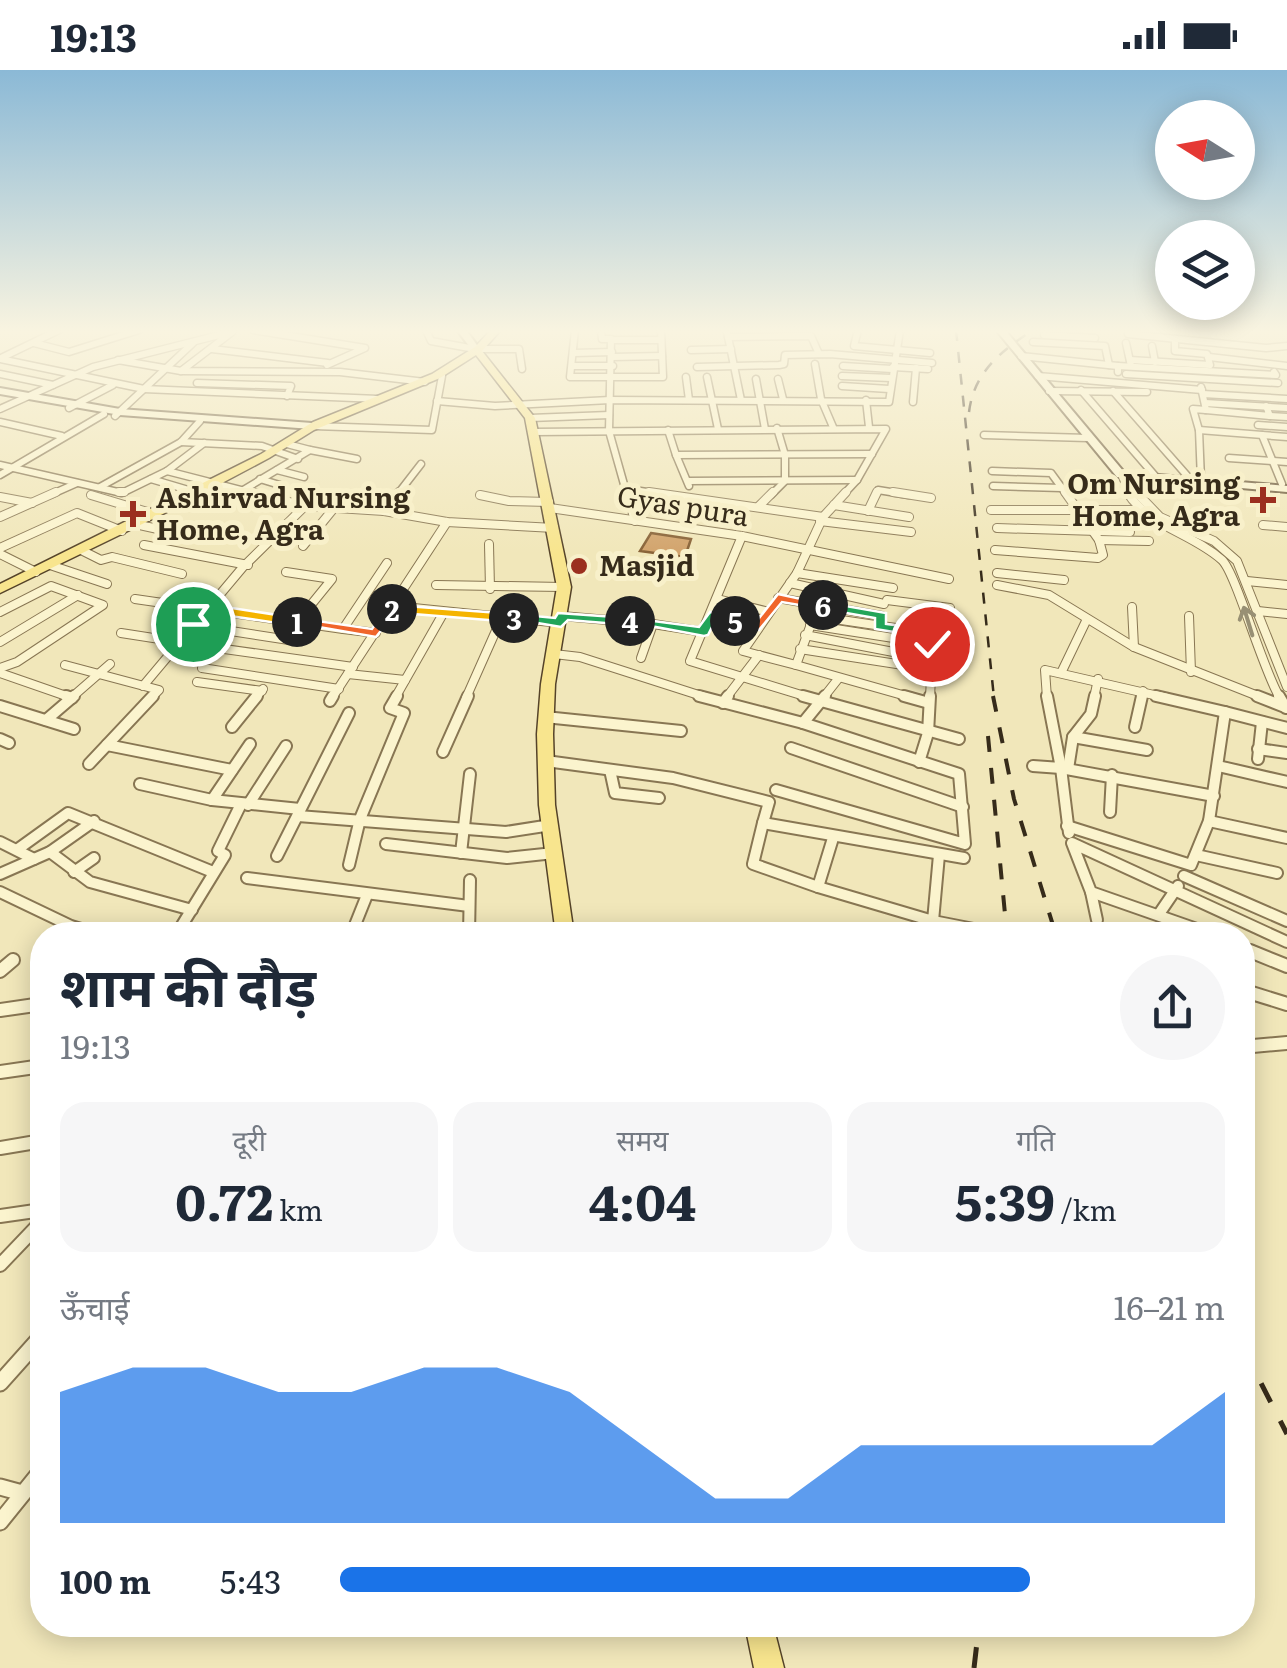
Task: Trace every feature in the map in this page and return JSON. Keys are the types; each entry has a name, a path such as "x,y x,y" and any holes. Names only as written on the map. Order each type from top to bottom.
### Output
{"main road":[{"path":"0,589 273,452 306,425 363,405"},
{"path":"522,405 532,425 564,587 546,716 550,824 562,922"},
{"path":"762,1637 769,1668"}],"street":[{"path":"59,405 113,414 200,421 431,430 436,405"},
{"path":"72,407 76,405"},
{"path":"0,475 63,436 125,405"},
{"path":"478,405 507,405"},
{"path":"610,405 608,431 635,521"},
{"path":"710,405 718,429"},
{"path":"760,405 766,428"},
{"path":"823,405 833,427"},
{"path":"867,405 869,427"},
{"path":"1061,405 1160,517 1229,552 1247,581 1282,664 1287,687"},
{"path":"1094,405 1156,476"},
{"path":"1126,405 1196,479"},
{"path":"1196,405 1199,430 1196,479"},
{"path":"1239,405 1270,416 1287,417"},
{"path":"1260,405 1287,408"},
{"path":"1266,406 1270,416"},
{"path":"72,407 113,414 306,425"},
{"path":"532,425 610,415"},
{"path":"100,487 181,442 200,421"},
{"path":"0,422 63,436"},
{"path":"532,425 608,431 833,427 886,430 857,480 821,519 797,574 743,651 929,703"},
{"path":"1258,425 1287,427"},
{"path":"759,506 785,481 785,455 778,428"},
{"path":"668,430 692,496"},
{"path":"1199,430 1287,437"},
{"path":"984,435 1088,438"},
{"path":"1262,435 1285,486"},
{"path":"181,442 262,446 298,458"},
{"path":"0,465 124,493 167,471 204,443"},
{"path":"286,444 358,459"},
{"path":"240,492 310,450"},
{"path":"676,455 872,454"},
{"path":"1229,458 1287,462"},
{"path":"384,511 421,464"},
{"path":"276,470 304,477"},
{"path":"167,471 306,506 384,511 448,522 554,528"},
{"path":"992,471 1050,472 1096,537 1104,555 1098,558 995,550"},
{"path":"1126,478 1156,476 1285,486"},
{"path":"1126,478 1285,486"},
{"path":"1126,478 1126,491 1138,510 1216,552 1225,562 1269,680 1286,708"},
{"path":"151,479 195,492"},
{"path":"260,479 283,486"},
{"path":"688,481 857,480"},
{"path":"0,517 80,482"},
{"path":"993,486 1062,488"},
{"path":"627,489 911,532"},
{"path":"868,511 878,490 931,498"},
{"path":"91,495 154,514"},
{"name":"Gyas pura","path":"480,495 742,536 950,578"},
{"path":"0,496 32,503"},
{"path":"498,524 509,501"},
{"path":"834,505 910,517"},
{"path":"142,686 243,567 306,506"},
{"path":"302,546 334,508"},
{"path":"991,510 1138,510"},
{"path":"0,551 78,512 122,531"},
{"path":"330,701 448,522"},
{"path":"135,524 208,540"},
{"path":"1263,524 1287,526"},
{"path":"998,528 1149,541"},
{"path":"1096,537 1130,532"},
{"path":"742,536 690,661 928,733 959,738"},
{"path":"489,544 490,589"},
{"path":"144,545 249,565"},
{"path":"81,550 100,560 112,557 182,574"},
{"path":"0,551 36,572"},
{"path":"1017,552 1021,588"},
{"path":"342,628 388,564"},
{"path":"50,565 107,584"},
{"path":"879,627 899,570"},
{"path":"286,572 332,579 297,622"},
{"path":"997,573 1064,580"},
{"path":"797,574 893,588"},
{"path":"1247,581 1287,585"},
{"path":"790,584 886,602 950,608"},
{"path":"997,585 1053,597 1134,647 1286,708"},
{"path":"0,612 50,586 103,605 0,670"},
{"path":"436,586 564,587"},
{"path":"0,642 78,595"},
{"path":"136,598 376,634"},
{"path":"778,598 882,616"},
{"path":"717,599 769,612"},
{"path":"394,606 653,624 704,632"},
{"path":"1132,607 1134,647"},
{"path":"349,865 360,819 404,714 390,708 444,612"},
{"path":"1258,612 1287,614"},
{"path":"443,752 502,616"},
{"path":"710,616 759,626"},
{"path":"796,665 814,616 933,639"},
{"path":"1189,616 1191,672"},
{"path":"1062,671 1087,619"},
{"path":"160,620 289,640"},
{"path":"641,658 653,624"},
{"path":"810,625 933,639 950,636"},
{"path":"121,633 178,642"},
{"path":"805,635 909,655"},
{"path":"919,762 928,733 933,639"},
{"path":"203,646 406,680"},
{"path":"800,649 903,665"},
{"path":"554,654 580,657 723,703 803,723 959,774 964,846 776,790"},
{"path":"723,703 759,655"},
{"path":"46,720 110,664"},
{"path":"65,665 159,690 89,764"},
{"path":"202,668 339,688"},
{"path":"0,670 72,698"},
{"path":"1098,920 1067,826 1064,768 1043,672 1062,671 1287,728"},
{"path":"803,723 838,679"},
{"path":"232,727 272,680"},
{"path":"1064,768 1072,738 1091,714 1098,680"},
{"path":"197,682 262,691"},
{"path":"1135,727 1143,691"},
{"path":"0,706 74,728"},
{"path":"1158,914 1190,865 1209,821 1225,712"},
{"path":"278,856 349,713"},
{"path":"546,716 681,731"},
{"path":"1262,722 1258,754 1287,753"},
{"path":"1072,738 1147,750"},
{"path":"212,800 250,744"},
{"path":"107,745 232,770"},
{"path":"184,922 225,854 218,850 286,746"},
{"path":"791,748 963,807"},
{"path":"546,761 672,778 769,802 753,864 938,922"},
{"path":"1033,766 1064,768 1214,796"},
{"path":"1218,766 1287,782"},
{"path":"610,770 617,794 659,798"},
{"path":"460,853 470,774"},
{"path":"1110,812 1112,776"},
{"path":"140,784 212,800 360,819 506,832 550,824"},
{"path":"18,849 65,813 94,821 214,872"},
{"path":"0,874 50,852 94,821"},
{"path":"1209,821 1287,838"},
{"path":"763,823 964,858"},
{"path":"1067,826 1190,865 1277,873"},
{"path":"818,887 833,838"},
{"path":"0,842 34,859"},
{"path":"386,844 507,858 554,853"},
{"path":"1072,844 1244,922"},
{"path":"50,852 74,872 104,888 192,910"},
{"path":"933,921 940,854"},
{"path":"74,872 94,858"},
{"path":"1190,865 1287,921"},
{"path":"247,878 469,906"},
{"path":"469,922 470,880"},
{"path":"1091,892 1179,922"},
{"path":"357,922 368,895"},
{"path":"3,898 67,922"},
{"path":"1255,927 1287,942"},
{"path":"1255,952 1287,966"},
{"path":"0,971 13,960"},
{"path":"1255,994 1287,1004"},
{"path":"0,1010 30,1006"},
{"path":"1255,1043 1263,1046"},
{"path":"1255,1047 1287,1043"},
{"path":"0,1072 30,1068"},
{"path":"0,1148 30,1143"},
{"path":"0,1216 30,1212"},
{"path":"0,1265 30,1234"},
{"path":"0,1383 30,1349"},
{"path":"0,1522 30,1484"},
{"path":"0,1487 22,1493"}],"building":[{"path":"651,533 691,539 685,557 640,551"}],"railway":[{"path":"964,405 994,698"},
{"path":"969,412 971,405"},
{"path":"993,696 1014,799 1052,922"},
{"path":"988,736 1006,922"},
{"path":"1255,1371 1287,1434"},
{"path":"974,1668 978,1637"}],"place":[{"name":"Om Nursing Home, Agra","path":"1263,500"},
{"name":"Ashirvad Nursing Home, Agra","path":"133,514"},
{"name":"Masjid","path":"579,566"}],"route":[{"path":"193,624 206,608 376,634 394,606 561,623 562,616 652,623 704,632 710,616 759,626 778,598 882,616 879,627 933,634 932,644"}]}
